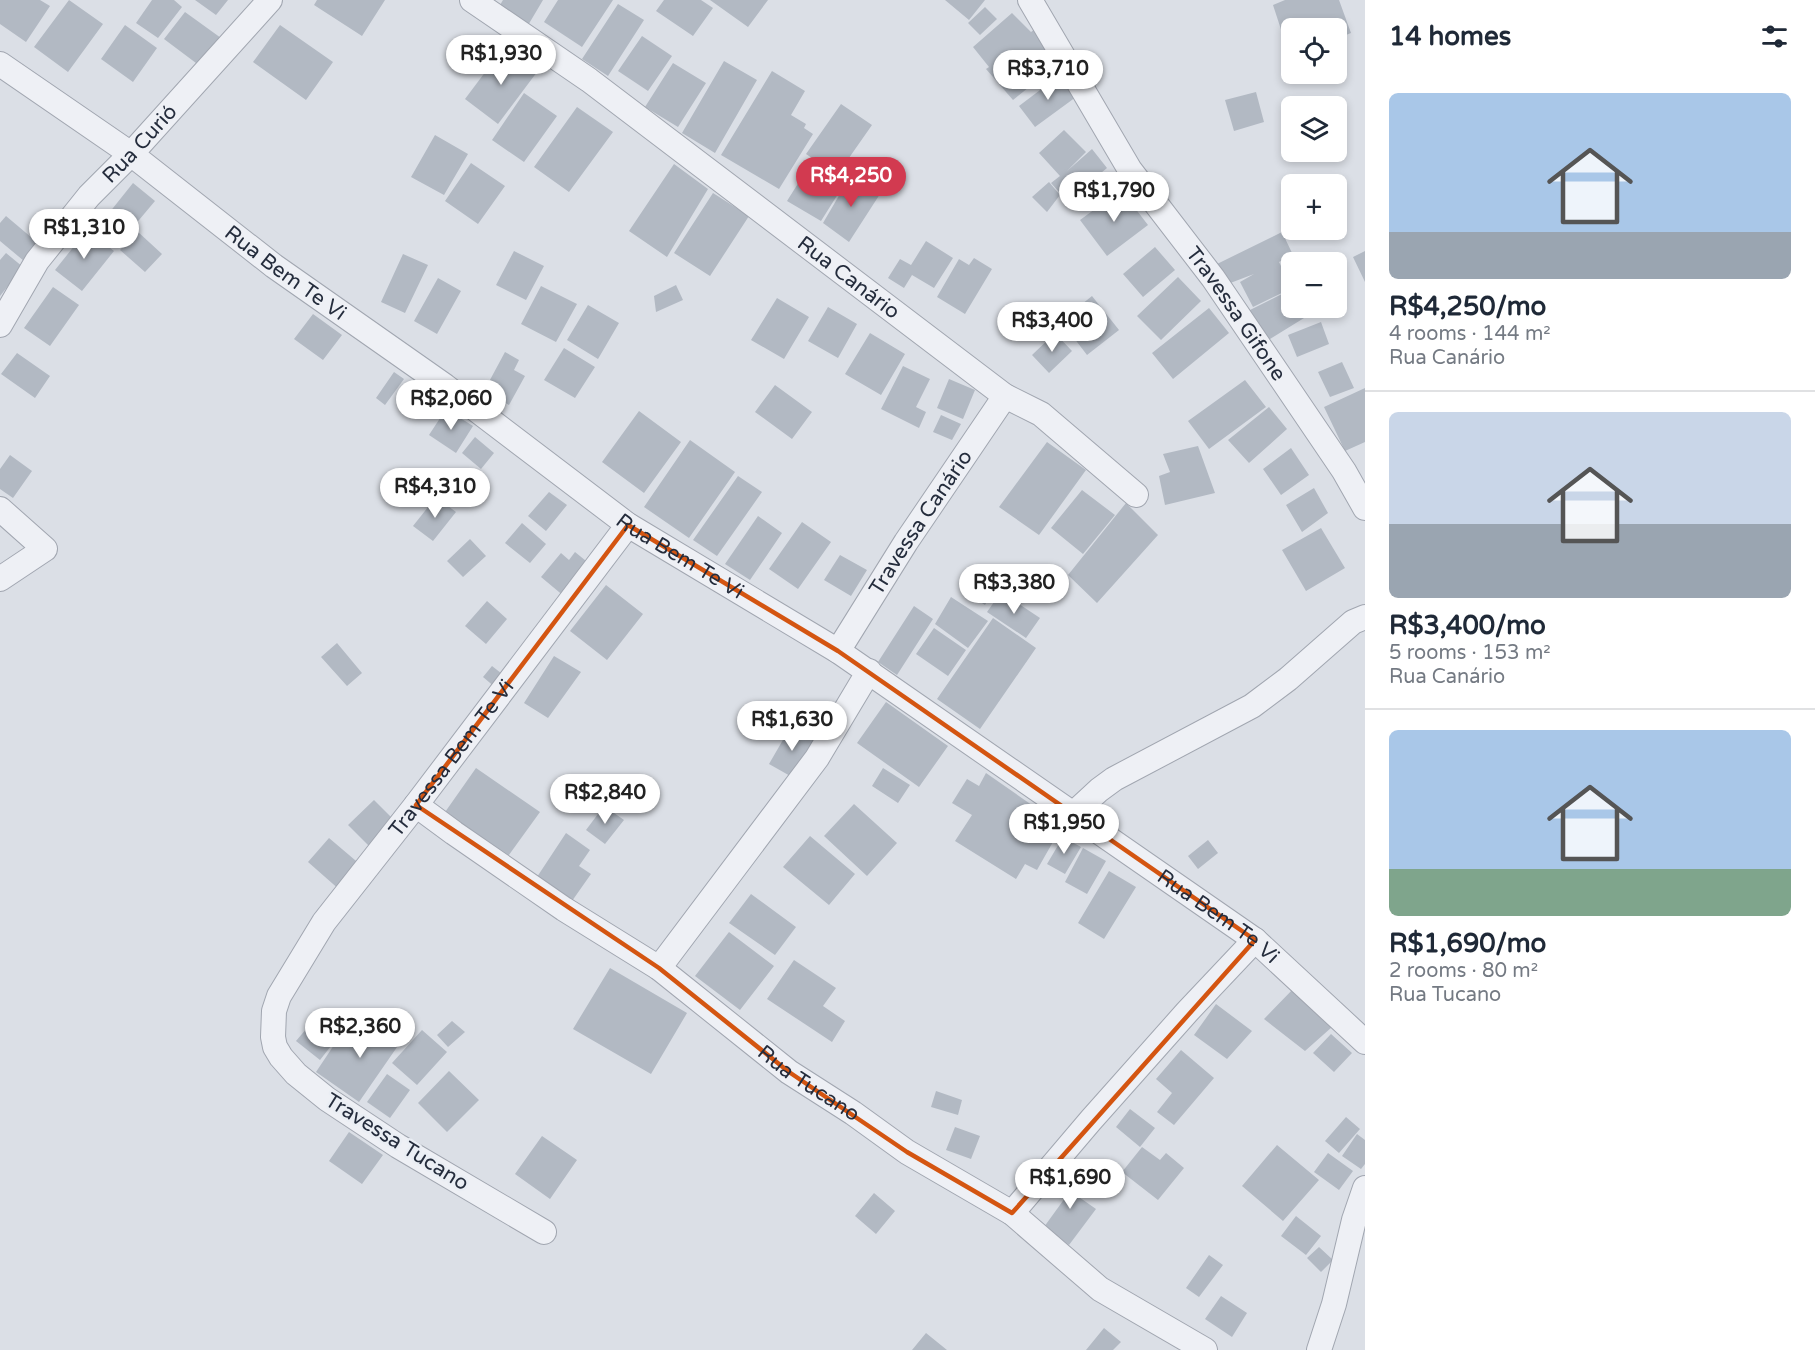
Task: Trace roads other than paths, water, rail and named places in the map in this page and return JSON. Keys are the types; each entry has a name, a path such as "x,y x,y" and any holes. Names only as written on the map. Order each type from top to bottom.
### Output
{"street":[{"name":"Rua Curió","path":"0,325 38,261 89,196 131,154 270,0"},
{"name":"Rua Canário","path":"472,0 589,80 1005,396 1041,414 1136,495"},
{"name":"Travessa Gifone","path":"1030,0 1131,170 1213,278 1344,471 1365,508"},
{"name":"Rua Bem Te Vi","path":"0,64 131,154 274,266 445,386 628,525 838,651 1255,940 1365,1042"},
{"name":"Travessa Canário","path":"838,651 906,542 1005,396"},
{"path":"0,509 45,549 0,579"},
{"name":"Travessa Bem Te Vi","path":"279,996 324,922 416,806 628,525"},
{"path":"1072,815 1114,779 1252,706 1288,679 1353,622 1365,617"},
{"path":"659,969 817,758 869,672"},
{"name":"Rua Tucano","path":"416,806 530,886 659,969 789,1072 853,1113 907,1152 1012,1213 1100,1289 1205,1350"},
{"path":"1012,1213 1187,1012 1255,940"},
{"name":"Travessa Tucano","path":"279,996 274,1011 275,1047 297,1074 327,1099 398,1146 544,1232"},
{"path":"1318,1350 1334,1304 1354,1220 1365,1188"}]}
